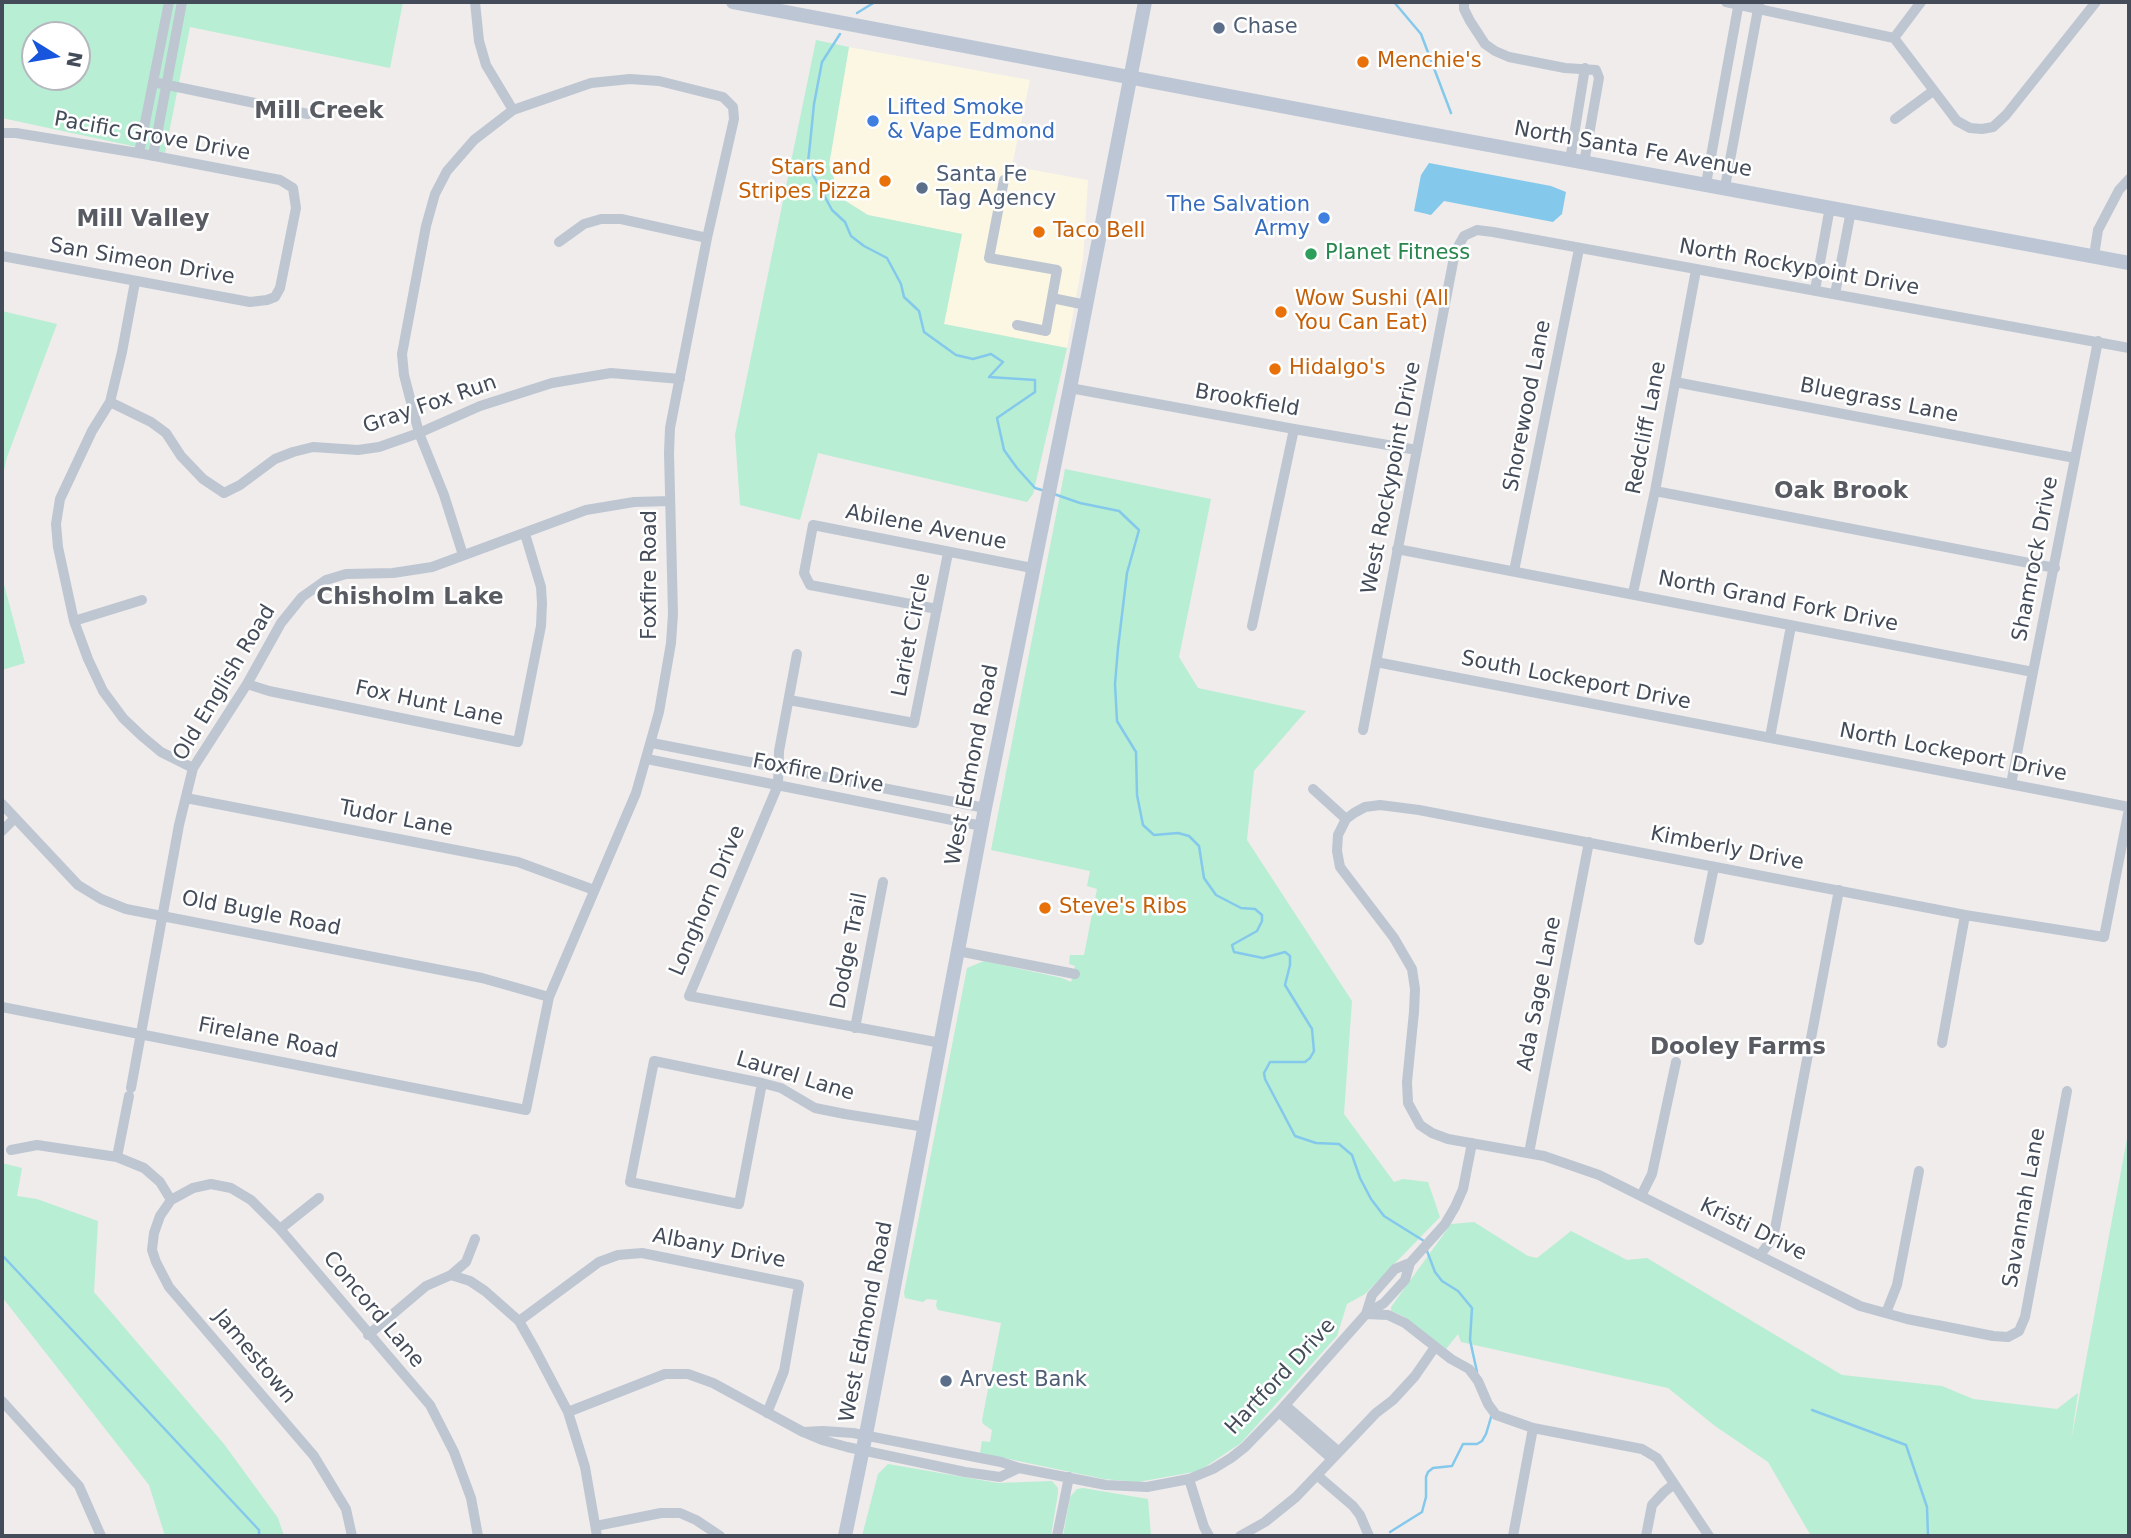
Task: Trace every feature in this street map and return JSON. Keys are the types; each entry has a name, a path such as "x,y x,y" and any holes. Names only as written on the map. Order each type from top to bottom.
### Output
{"main road":[{"name":"North Santa Fe Avenue","path":"733,2 769,5 1130,77 2129,263"},
{"name":"West Edmond Road","path":"845,1536 985,808 1145,2"}],"street":[{"path":"139,153 169,2"},
{"path":"153,156 182,2"},
{"path":"463,555 444,495 419,433 404,375 402,354 426,226 435,194 447,171 474,140 513,110 486,65 477,28 475,2"},
{"path":"1464,2 1464,9 1470,21 1485,44 1495,51 1509,57 1565,68 1585,68 1577,161"},
{"path":"1726,2 1759,5 1894,38 1957,121 1970,128 1993,127 2006,115 2096,2"},
{"path":"1894,38 1921,2"},
{"path":"1706,184 1739,3"},
{"path":"1725,187 1759,5"},
{"name":"Foxfire Road","path":"513,110 592,83 630,79 659,81 723,97 733,107 734,119 707,238 670,428 673,614 671,643 652,743 636,793 549,997 526,1110"},
{"path":"153,82 308,114"},
{"path":"1895,119 1933,91"},
{"name":"Pacific Grove Drive","path":"2,133 139,153 279,180 293,188 296,208 280,288 275,297"},
{"path":"2094,256 2098,230 2119,190 2129,179"},
{"path":"1004,180 989,258 1057,271 1046,331 1017,326"},
{"path":"1815,290 1830,207"},
{"path":"1835,294 1851,211"},
{"path":"559,243 583,225 601,219 621,219 707,238"},
{"name":"North Rockypoint Drive","path":"1464,236 1477,230 1485,231 2129,348"},
{"name":"West Rockypoint Drive","path":"1363,730 1455,253 1464,236"},
{"name":"Shorewood Lane","path":"1514,571 1579,249"},
{"name":"San Simeon Drive","path":"2,256 250,302 275,297"},
{"name":"Redcliff Lane","path":"1633,593 1696,270"},
{"path":"135,282 110,402 92,431 60,499 56,524 58,547 74,621 103,691 123,718 162,752 193,768"},
{"path":"1052,298 1086,305"},
{"name":"Shamrock Drive","path":"2011,784 2098,341"},
{"name":"Gray Fox Run","path":"110,402 151,422 166,433 181,456 203,480 224,493 240,485 275,459 293,452 313,447 358,450 379,447 480,406 552,383 611,373 680,379"},
{"name":"Bluegrass Lane","path":"1675,382 2075,458"},
{"name":"Brookfield","path":"1070,388 1418,450"},
{"path":"1252,626 1294,429"},
{"path":"1655,491 2055,568"},
{"name":"Old English Road","path":"117,1157 193,768 247,684 281,623 302,597 326,580 345,574 393,573 432,567 586,510 634,502 670,501"},
{"name":"Abilene Avenue","path":"937,609 810,585 804,573 813,525 1032,568"},
{"name":"Fox Hunt Lane","path":"247,684 282,694 518,742 541,626 542,603 541,587 524,534"},
{"name":"North Grand Fork Drive","path":"1397,549 2033,671"},
{"name":"Lariet Circle","path":"789,700 914,723 948,553"},
{"path":"74,621 142,600"},
{"path":"1770,737 1791,626"},
{"name":"Longhorn Drive","path":"796,654 779,751 778,785 689,996 941,1043"},
{"name":"South Lockeport Drive","path":"1376,662 1770,737"},
{"name":"North Lockeport Drive","path":"1770,737 2129,808"},
{"name":"Foxfire Drive","path":"652,743 985,808"},
{"name":"Foxfire Drive","path":"647,759 982,826"},
{"path":"1313,789 1346,819"},
{"name":"Tudor Lane","path":"186,798 518,862 594,890"},
{"name":"Old Bugle Road","path":"2,804 78,885 101,899 126,909 163,914 482,978 549,997"},
{"name":"Kimberly Drive","path":"1346,819 1365,807 1381,805 1419,810 1965,915 2104,937 2129,808"},
{"path":"2,831 15,818"},
{"name":"Kristi Drive","path":"1346,819 1338,835 1340,867 1394,938 1412,969 1415,1012 1407,1082 1408,1103 1420,1125 1432,1133 1529,1153 1568,1163 1599,1175 1860,1306 1907,1319 1993,1336 2008,1337 2020,1331"},
{"name":"Ada Sage Lane","path":"1529,1153 1589,842"},
{"path":"1699,940 1714,867"},
{"name":"Dodge Trail","path":"855,1028 883,882"},
{"path":"1760,1255 1775,1229 1839,890"},
{"path":"1942,1043 1965,915"},
{"path":"958,951 1075,975"},
{"name":"Firelane Road","path":"2,1007 526,1110"},
{"name":"Laurel Lane","path":"762,1083 739,1203 630,1182 654,1061 762,1083 781,1088 815,1108 925,1127"},
{"path":"1640,1196 1653,1174 1676,1062"},
{"name":"Savannah Lane","path":"2020,1331 2025,1317 2067,1091"},
{"name":"Hartford Drive","path":"803,1432 823,1431 866,1436 1019,1468 1129,1487 1147,1487 1189,1479 1213,1469 1245,1447 1366,1314 1384,1303 1405,1280 1410,1263 1445,1224 1455,1207 1463,1189 1472,1143"},
{"path":"11,1150 37,1145 117,1157 144,1168 160,1182 171,1200"},
{"path":"1886,1313 1897,1285 1919,1171"},
{"name":"Concord Lane","path":"171,1200 193,1188 211,1184 231,1188 251,1200 280,1229 430,1405 454,1452 471,1498 478,1536"},
{"path":"280,1229 319,1198"},
{"name":"Jamestown","path":"171,1200 160,1216 152,1250 169,1287 314,1456 346,1509 352,1536"},
{"path":"368,1335 426,1286 451,1275 466,1262 475,1239"},
{"name":"Albany Drive","path":"519,1321 599,1262 618,1255 642,1253 799,1285 784,1371 766,1413"},
{"path":"451,1275 470,1281 485,1291 519,1321 568,1412 585,1467 597,1531 661,1513 680,1513 720,1536"},
{"path":"1366,1314 1388,1315 1405,1323 1434,1348 1469,1369 1496,1415 1533,1428 1642,1449 1657,1458 1709,1536"},
{"path":"1240,1536 1265,1522 1318,1476 1415,1376 1434,1348"},
{"name":"Hartford Drive","path":"568,1412 656,1377 688,1374 713,1382 766,1413 822,1440 863,1451 1000,1477 1019,1468"},
{"path":"2,1401 79,1486 101,1536"},
{"path":"1282,1409 1336,1456"},
{"path":"1513,1536 1533,1428"},
{"path":"1318,1476 1353,1506 1369,1536"},
{"path":"1057,1536 1069,1477"},
{"path":"1189,1479 1209,1536"},
{"path":"1646,1536 1652,1506 1674,1484"}],"shaded area":[{"path":"849,47 1030,80 1012,166 1088,180 1083,259 1067,348 944,324 962,234 868,215 841,198 829,165"}],"green space":[{"path":"2,2 403,2 390,68 190,27 165,153 2,118"},
{"path":"816,40 849,47 829,165 841,198 868,215 962,234 944,324 1067,348 1033,494 1027,502 818,453 800,520 740,505 735,435"},
{"path":"2,311 57,324 7,457 2,479"},
{"path":"1065,469 1211,499 1179,657 1198,688 1306,711 1254,771 1247,840 1352,1001 1344,1114 1394,1182 1403,1179 1428,1182 1440,1217 1365,1294 1347,1304 1337,1336 1241,1443 1199,1471 1138,1482 1104,1479 980,1453 982,1441 990,1442 992,1430 983,1424 982,1420 1001,1323 938,1310 937,1300 927,1299 923,1302 905,1298 904,1293 967,968 984,961 1071,982 1075,966 1069,964 1070,955 1084,955 1097,889 1087,886 1090,871 991,850"},
{"path":"2,577 25,663 2,670"},
{"path":"2129,1128 2129,1536 1811,1536 1768,1462 1715,1426 1668,1388 1461,1342 1458,1334 1446,1349 1403,1316 1391,1311 1391,1307 1451,1224 1474,1222 1528,1256 1537,1258 1571,1231 1627,1260 1647,1258 1842,1375 1942,1386 1973,1399 2057,1409 2078,1393 2071,1441"},
{"path":"2,1163 22,1168 17,1196 37,1199 98,1221 94,1292 224,1444 278,1518 284,1536 165,1536 149,1485 2,1297"},
{"path":"888,1464 998,1483 1052,1481 1058,1488 1058,1493 1051,1536 862,1536 878,1474"},
{"path":"1077,1489 1148,1499 1151,1536 1063,1536 1070,1497"}],"water":[{"path":"1429,163 1551,186 1566,192 1562,214 1553,222 1444,201 1431,215 1414,211 1421,175"}],"waterway":[{"path":"857,13 875,2"},
{"path":"1394,2 1421,34 1451,113"},
{"path":"840,34 822,62 808,162 812,173 832,210 845,222 851,236 887,258 901,284 904,297 919,311 924,332 956,355 973,359 991,354 1003,362 989,377 1035,380 1035,392 997,418 1004,450 1035,488 1045,491"},
{"path":"1054,494 1080,503 1119,511 1139,530 1127,573 1118,648 1115,684 1117,721 1136,752 1137,795 1143,825 1154,835 1178,833 1189,836 1199,846 1204,878 1216,895 1241,908 1255,909 1262,915 1257,931 1232,945 1234,952 1263,958 1285,952 1290,956 1285,985 1312,1029 1314,1051 1305,1062 1270,1062 1264,1073 1265,1079 1295,1136 1316,1143 1339,1144 1352,1155 1371,1199 1384,1216 1424,1241"},
{"path":"1427,1251 1435,1272 1442,1281 1458,1291 1472,1308 1470,1340 1477,1372"},
{"path":"2,1255 259,1530 259,1536"},
{"path":"1812,1410 1906,1445 1927,1507 1928,1536"},
{"path":"1390,1532 1422,1512 1428,1472 1433,1468 1452,1466 1463,1444 1477,1444 1482,1441 1492,1414"}],"place":[{"name":"Chase","path":"1219,28"},
{"name":"Menchie's","path":"1363,62"},
{"name":"Lifted Smoke & Vape Edmond","path":"873,121"},
{"name":"Stars and Stripes Pizza","path":"885,181"},
{"name":"Santa Fe Tag Agency","path":"922,188"},
{"name":"The Salvation Army","path":"1324,218"},
{"name":"Taco Bell","path":"1039,232"},
{"name":"Planet Fitness","path":"1311,254"},
{"name":"Wow Sushi (All You Can Eat)","path":"1281,312"},
{"name":"Hidalgo's","path":"1275,369"},
{"name":"Steve's Ribs","path":"1045,908"},
{"name":"Arvest Bank","path":"946,1381"}],"district":[{"name":"Mill Creek","path":"319,112"},
{"name":"Mill Valley","path":"143,220"},
{"name":"Oak Brook","path":"1841,492"},
{"name":"Chisholm Lake","path":"410,598"},
{"name":"Dooley Farms","path":"1738,1048"}]}
